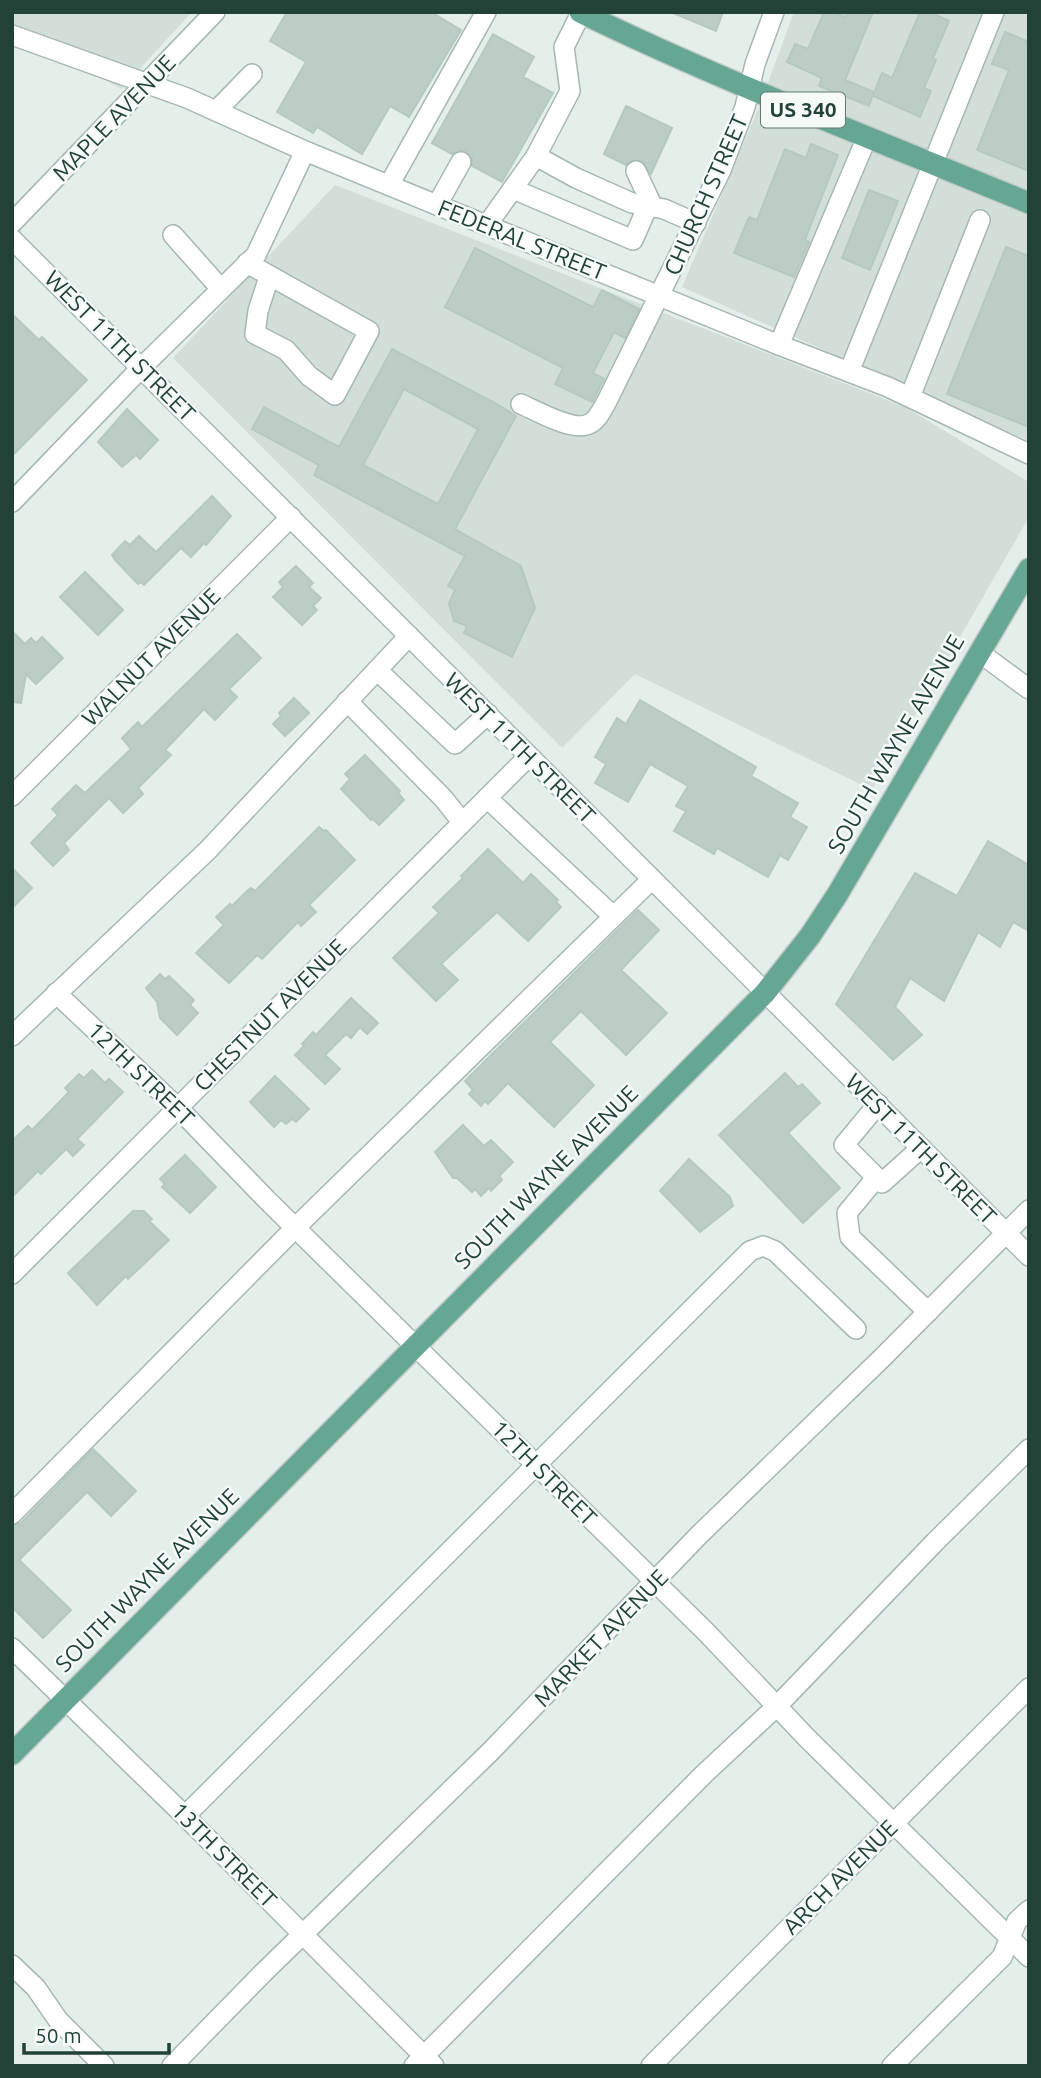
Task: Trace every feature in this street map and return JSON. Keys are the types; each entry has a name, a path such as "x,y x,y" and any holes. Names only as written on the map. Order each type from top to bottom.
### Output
{"main road":[{"name":"US 340","path":"581,13 867,137 1029,202"},
{"name":"SOUTH WAYNE AVENUE","path":"12,1754 765,993 810,936 837,895 980,653 1026,582"}],"street":[{"name":"MAPLE AVENUE","path":"12,223 148,85 215,12"},
{"path":"389,185 486,12"},
{"name":"CHURCH STREET","path":"521,404 572,426 590,424 606,403 726,158 745,107 755,64 774,12"},
{"path":"849,372 994,12"},
{"path":"487,225 536,156 570,91 564,47 581,13"},
{"name":"FEDERAL STREET","path":"12,35 187,98 305,151 910,397 1029,454"},
{"path":"216,111 252,74"},
{"path":"779,345 867,137"},
{"path":"12,502 141,368 256,255 305,151"},
{"path":"536,156 576,178 632,203 664,209 696,223"},
{"path":"437,205 461,162"},
{"path":"513,189 633,240 650,205 636,171"},
{"path":"910,397 980,220"},
{"path":"173,235 221,289"},
{"name":"WEST 11TH STREET","path":"12,239 1029,1256"},
{"path":"247,263 369,331 335,395 309,376 286,350 255,334 258,311 270,277"},
{"name":"WALNUT AVENUE","path":"12,796 290,517"},
{"path":"12,1036 208,850 409,636"},
{"path":"980,653 1029,689"},
{"path":"377,670 455,744 488,714"},
{"path":"347,701 462,822"},
{"name":"CHESTNUT AVENUE","path":"12,1274 529,756"},
{"path":"487,798 613,916"},
{"path":"12,1514 296,1227 652,879"},
{"name":"12TH STREET","path":"56,993 178,1108 1029,1957"},
{"path":"878,1104 844,1145 876,1178 882,1183 921,1148"},
{"path":"876,1178 847,1213 850,1237 928,1312"},
{"name":"MARKET AVENUE","path":"172,2066 491,1751 699,1535 1029,1210"},
{"path":"186,1816 756,1247 769,1247 775,1251 856,1329"},
{"path":"424,2062 704,1774 777,1706 1029,1449"},
{"name":"13TH STREET","path":"12,1648 186,1816 424,2062"},
{"name":"ARCH AVENUE","path":"651,2066 1029,1688"},
{"path":"892,2066 1002,1957 1017,1921 1029,1910"},
{"path":"12,1965 36,1988 58,2020 104,2066"}],"shaded area":[{"path":"12,12 192,12 121,89 12,28"},
{"path":"794,12 1029,12 1029,441 682,287 759,107"},
{"path":"335,185 905,407 1029,482 1029,517 872,790 635,674 562,748 173,358"}],"building":[{"path":"287,12 431,12 461,30 409,117 390,106 362,154 317,127 313,133 277,112 306,62 270,41"},
{"path":"671,12 723,12 716,31"},
{"path":"824,12 845,17 847,12 873,12 845,80 874,92 869,106 819,86 822,78 787,62 795,44 808,49"},
{"path":"920,12 930,12 949,21 933,58 936,60 924,88 931,91 920,117 873,96 882,73 892,78"},
{"path":"1005,32 1029,42 1029,171 977,150 1009,70 992,64"},
{"path":"493,34 534,57 523,77 553,93 502,182 472,166 472,156 466,151 460,150 452,154 432,143"},
{"path":"626,106 672,128 651,174 642,161 631,160 626,165 604,154"},
{"path":"811,144 838,155 805,240 809,242 794,277 734,253 749,217 757,220 785,149 806,158"},
{"path":"869,190 898,201 870,270 842,258"},
{"path":"1006,247 1029,256 1029,427 947,394"},
{"path":"475,248 593,307 602,290 639,309 625,338 614,332 593,373 604,379 592,402 555,384 563,368 445,307"},
{"path":"12,314 39,340 42,337 87,380 12,456"},
{"path":"392,349 516,416 455,529 521,566 535,608 512,657 464,633 467,626 454,621 449,603 455,590 448,586 465,556 314,475 319,465 252,429 264,407 339,447","holes":["404,389 478,429 438,504 363,465"]},
{"path":"127,409 158,440 140,459 136,455 122,467 98,442"},
{"path":"212,496 231,516 206,545 204,543 191,557 181,548 144,585 140,582 138,584 115,560 112,555 125,541 130,545 139,536 156,552"},
{"path":"296,566 313,583 309,587 321,598 313,606 317,610 302,625 273,597 283,587 279,582"},
{"path":"85,572 123,610 98,635 60,597"},
{"path":"12,631 25,644 31,638 36,643 42,637 63,658 36,684 26,674 21,703 12,702"},
{"path":"237,634 261,658 229,689 237,697 215,720 204,709 165,750 171,755 138,788 143,794 123,813 109,798 64,843 69,850 53,866 31,843 58,815 52,809 76,785 85,793 131,749 122,738 138,722 142,727"},
{"path":"294,698 309,713 285,736 273,724 281,716 279,713"},
{"path":"640,700 756,767 751,776 798,803 790,817 807,827 788,860 780,855 768,877 717,848 714,854 674,831 686,811 676,806 688,786 650,764 628,802 595,783 606,764 595,757 617,718 626,724"},
{"path":"365,755 400,791 398,793 404,800 379,825 341,789 350,779 345,774"},
{"path":"319,827 326,830 355,860 309,905 316,912 301,926 298,922 262,959 257,955 229,983 196,953 224,925 216,917 251,888 255,891"},
{"path":"988,841 1029,865 1029,931 1013,922 1000,947 978,932 944,1001 910,978 895,1007 922,1035 893,1060 836,1004 915,873 957,896"},
{"path":"488,849 523,883 531,874 558,900 556,902 561,907 528,941 497,912 441,964 458,980 436,1001 393,958 439,913 433,907"},
{"path":"12,868 32,888 12,908"},
{"path":"638,910 659,930 621,970 667,1013 626,1055 581,1011 550,1042 594,1085 554,1127 508,1083 488,1104 485,1101 481,1106 469,1094 473,1090 465,1081"},
{"path":"160,974 165,979 169,976 194,1000 190,1005 198,1013 177,1035 160,1018 157,1002 146,988"},
{"path":"351,998 378,1023 367,1034 360,1027 351,1038 346,1034 325,1055 340,1069 325,1084 295,1055 313,1032 316,1035"},
{"path":"92,1070 105,1083 109,1079 123,1092 77,1139 84,1145 73,1156 66,1149 41,1174 38,1171 12,1197 12,1141 28,1126 32,1130 69,1092 65,1088 79,1074 84,1078"},
{"path":"785,1073 798,1087 802,1084 820,1103 788,1133 840,1188 803,1223 719,1135"},
{"path":"275,1076 309,1109 296,1122 292,1119 286,1124 281,1120 274,1127 250,1102"},
{"path":"463,1125 484,1146 491,1140 513,1162 499,1176 502,1180 481,1196 475,1189 472,1192 457,1178 453,1178 435,1152"},
{"path":"185,1155 216,1187 190,1213 162,1187 165,1184 160,1179"},
{"path":"689,1159 730,1197 733,1206 700,1232 660,1191"},
{"path":"133,1211 144,1211 152,1219 149,1221 169,1240 97,1305 68,1273"},
{"path":"93,1449 136,1491 111,1516 87,1492 19,1560 71,1610 43,1638 12,1607 12,1526 21,1523"}]}
